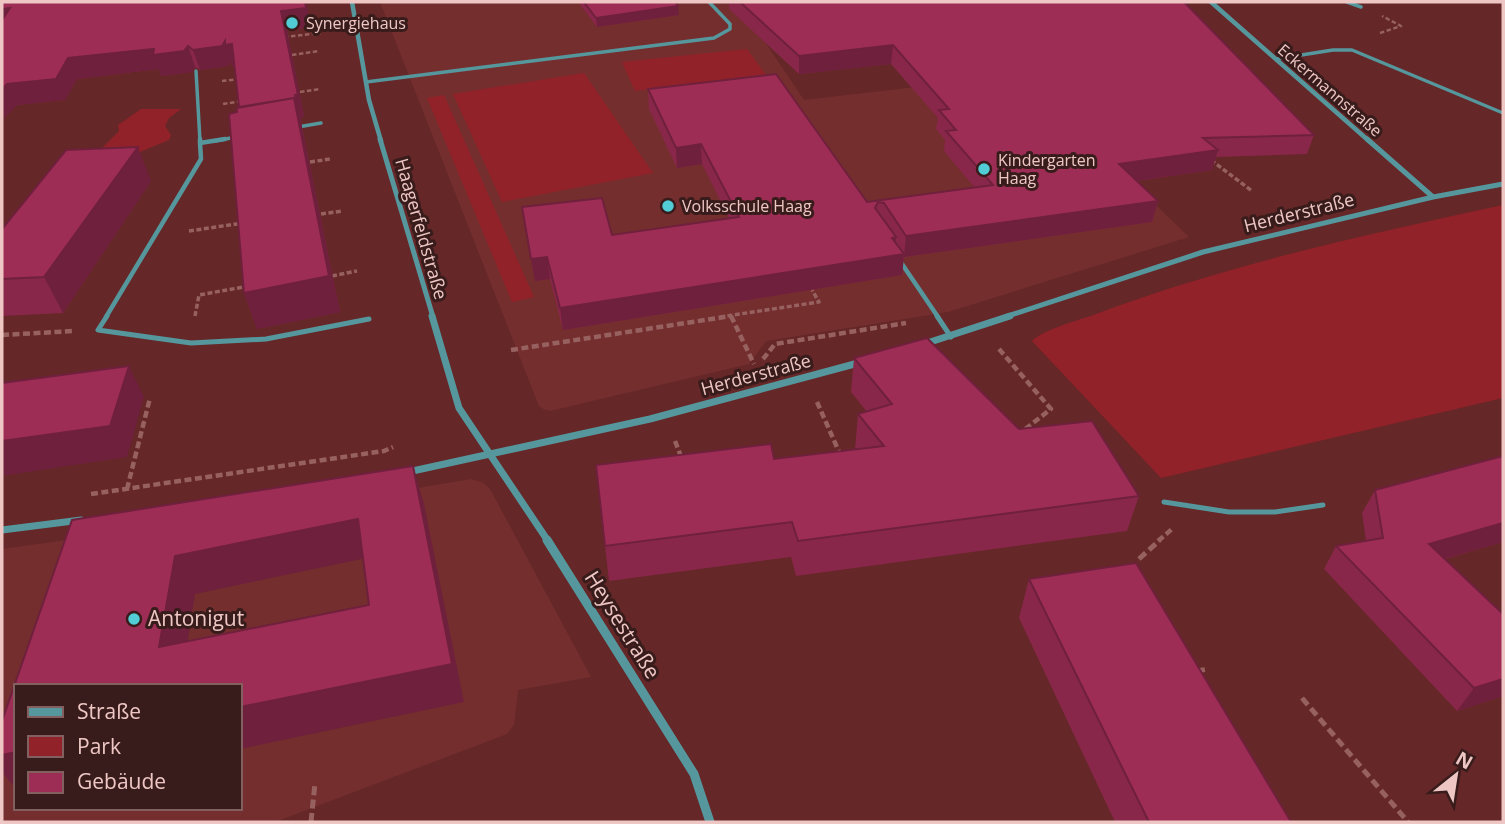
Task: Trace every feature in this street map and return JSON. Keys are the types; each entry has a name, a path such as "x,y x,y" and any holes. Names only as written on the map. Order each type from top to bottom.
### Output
{"street":[{"name":"Haagerfeldstraße","path":"352,2 369,100 459,408 490,454"},
{"name":"Eckermannstraße","path":"1211,2 1433,197"},
{"name":"Herderstraße","path":"911,348 1203,252 1433,197 1503,184"},
{"name":"Herderstraße","path":"401,474 650,419 872,359"},
{"name":"Heysestraße","path":"490,454 694,774 710,822"},
{"path":"2,530 87,520"}],"lane":[{"path":"366,82 714,38 730,29 730,24 709,2"},
{"path":"1347,2 1362,8"},
{"path":"1276,59 1291,59 1333,48 1352,50 1503,113"},
{"path":"196,71 201,159 98,330 191,343 266,339 369,319"},
{"path":"294,127 321,123"},
{"path":"200,143 240,136"},
{"path":"893,250 951,337"},
{"path":"1164,502 1229,512 1275,512 1323,505"}],"path":[{"path":"292,55 319,51"},
{"path":"300,92 320,89"},
{"path":"1205,155 1252,191"},
{"path":"310,162 330,159"},
{"path":"321,214 342,211"},
{"path":"196,230 247,222"},
{"path":"332,275 357,271"},
{"path":"199,295 253,286"},
{"path":"511,350 819,302 812,290"},
{"path":"731,316 756,368"},
{"path":"2,335 98,330"},
{"path":"994,344 1051,409 1021,432"},
{"path":"814,397 842,459"},
{"path":"127,489 150,398"},
{"path":"673,436 685,468"},
{"path":"89,494 319,463 384,451 399,443"},
{"path":"1139,559 1181,522"},
{"path":"1187,672 1209,669"},
{"path":"1302,698 1408,822"},
{"path":"311,822 314,783"}],"shaded area":[{"name":"Volksschule Haag","path":"380,2 937,2 763,39 804,100 1021,75 1189,237 948,312 766,341 749,364 550,411 543,409 539,406"},
{"path":"471,479 482,482 490,489 591,677 518,690 514,725 507,734 275,822 2,822 2,549 324,504"}],"green space":[{"path":"747,49 766,75 635,91 622,62"},
{"path":"584,73 653,173 502,202 453,94"},
{"path":"444,95 534,297 512,302 427,98"},
{"path":"141,109 181,109 169,118 165,126 171,135 169,140 135,154 95,155 119,131 118,125"},
{"path":"1503,205 1503,398 1161,478 1032,341 1063,325 1247,265"}],"building":[{"path":"2,2 305,2 306,8 281,11 298,95 295,95 296,100 294,98 239,107 232,44 225,45 225,41 222,46 193,50 188,46 184,51 153,55 154,49 68,58 56,79 7,84 2,89 2,20 10,8 2,9"},
{"path":"584,2 675,2 678,6 596,18"},
{"path":"740,2 1184,2 1314,135 1203,138 1218,150 1119,164 1158,201 906,236 884,203 878,202 875,208 896,237 892,238 904,254 560,308 547,257 531,259 522,207 602,198 612,235 739,217 701,144 676,148 648,89 776,74 867,202 993,185 946,131 956,130 939,110 949,109 893,45 799,56"},
{"path":"294,98 329,276 244,293 229,114 237,112 237,108"},
{"path":"138,147 44,277 2,279 2,229 66,150"},
{"path":"927,338 1019,429 1092,421 1139,496 798,541 792,522 605,546 596,465 771,444 774,459 884,446 858,414 892,404 854,358"},
{"path":"129,366 110,426 2,441 2,383"},
{"path":"1503,456 1503,523 1429,544 1503,614 1503,679 1474,688 1336,546 1383,538 1375,490"},
{"path":"413,466 452,664 242,707 242,684 15,684 72,520","holes":["358,519 369,605 159,647 175,556"]},
{"path":"1136,563 1291,822 1149,822 1029,579"},
{"path":"14,687 14,752 2,755 2,721"}],"place":[{"name":"Synergiehaus","path":"292,23"},
{"name":"Kindergarten Haag","path":"984,169"},
{"name":"Volksschule Haag","path":"668,206"},
{"name":"Antonigut","path":"134,619"}]}
